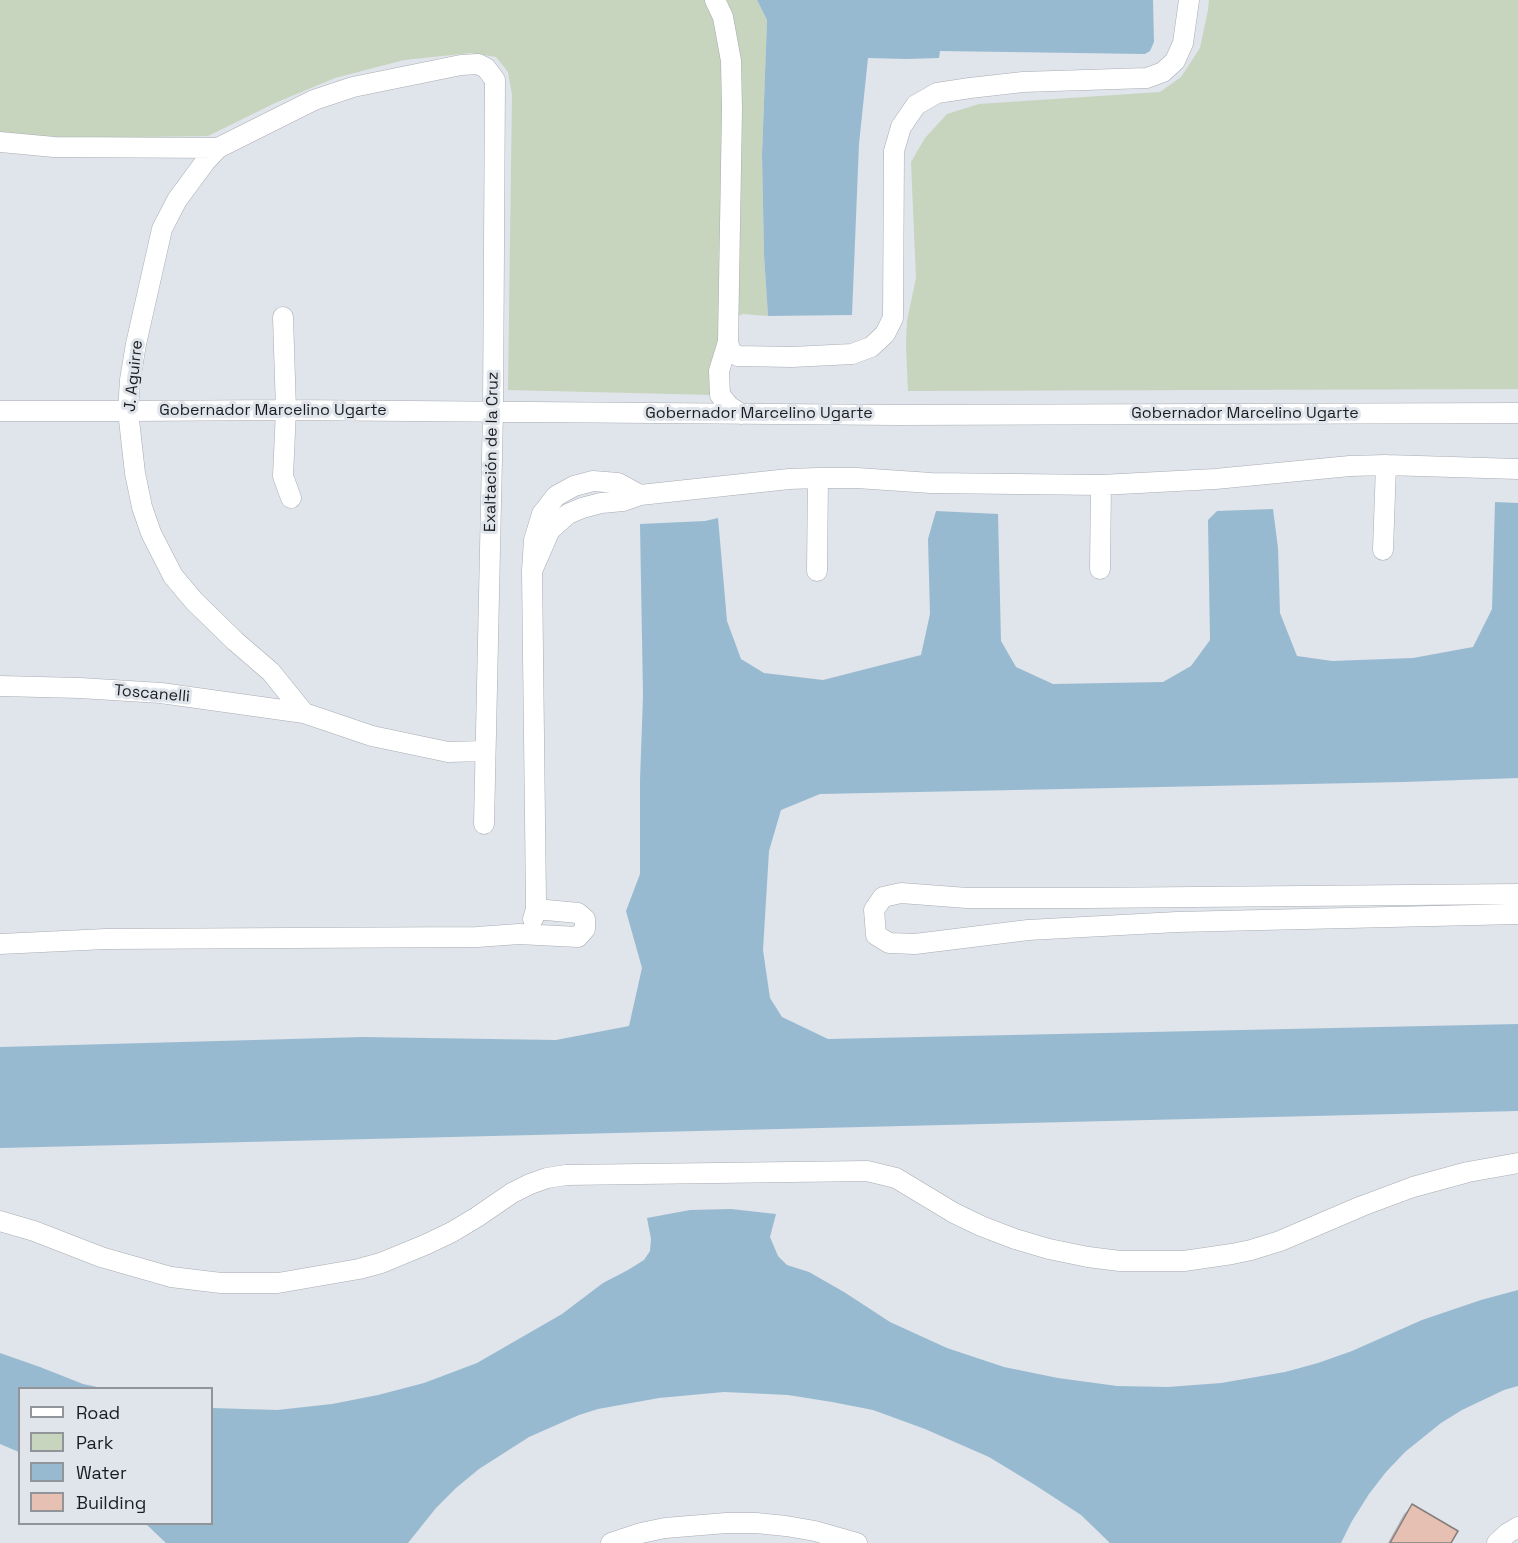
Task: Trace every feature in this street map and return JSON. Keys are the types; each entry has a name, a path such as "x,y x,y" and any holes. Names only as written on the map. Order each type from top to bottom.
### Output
{"street":[{"path":"715,0 723,17 731,62 732,109 728,342 719,371 720,394 729,406 741,414"},
{"path":"728,342 731,352 738,356 792,357 852,354 871,347 885,334 893,318 894,151 901,127 916,105 937,93 970,88 1023,82 1147,78 1163,72 1175,61 1184,43 1188,0"},
{"name":"J. Aguirre","path":"304,712 271,672 235,642 194,602 173,576 151,533 142,507 135,473 129,411 130,380 162,229 177,200 218,148 314,100 353,87 461,65 478,64 486,68 495,80"},
{"name":"Exaltación de la Cruz","path":"484,824 493,412 495,80"},
{"path":"0,142 54,147 218,148"},
{"path":"283,317 286,410 283,476 291,498"},
{"name":"Gobernador Marcelino Ugarte","path":"0,411 286,410 910,415 1518,413"},
{"path":"1383,550 1386,465"},
{"path":"519,934 532,921 536,909 531,571 534,540 542,514 556,496 574,486 593,481 618,483 640,495 818,478 931,483 1101,485 1215,479 1350,466 1518,469"},
{"path":"817,571 818,478"},
{"path":"1100,569 1101,485"},
{"name":"Toscanelli","path":"0,686 161,693 304,712"},
{"path":"304,712 372,736 448,752 485,751"},
{"path":"1518,894 967,898 901,893 883,897 874,910 876,934 889,943 915,944 1028,930 1200,922 1518,914"},
{"path":"1200,897 1200,922"},
{"path":"0,944 106,939 477,937 519,934 578,937 585,929 585,918 578,913 536,909"},
{"path":"0,1221 34,1231 101,1257 171,1277 221,1283 278,1283 359,1269 390,1260 452,1232 512,1193 548,1178 566,1175 867,1171 896,1178 954,1213 981,1226 1049,1249 1120,1261 1184,1261 1251,1250 1280,1241 1413,1187 1468,1172 1518,1163"},
{"path":"611,1543 665,1528 756,1523 815,1531 857,1543"},
{"path":"1497,1543 1518,1527"}],"green space":[{"path":"0,0 757,0 767,20 762,155 768,316 743,314 723,324 715,395 508,390 512,95 508,72 496,57 471,53 404,60 335,78 275,103 208,136 76,138 0,136"},
{"path":"1209,0 1518,0 1518,389 908,391 907,321 916,278 911,162 925,138 947,114 979,104 1160,92 1181,77 1200,48"}],"water":[{"path":"757,0 1153,0 1154,42 1150,51 1145,54 940,51 939,58 868,58 859,144 852,315 768,316 762,155 767,20"},
{"path":"1495,502 1518,503 1518,778 820,794 781,810 769,851 763,950 770,998 782,1017 828,1039 1518,1024 1518,1111 0,1148 0,1047 363,1037 556,1040 629,1026 642,968 626,911 640,874 643,696 640,524 705,521 718,518 727,621 741,659 764,673 823,680 921,655 930,614 928,539 936,511 998,514 1001,641 1016,667 1053,684 1163,682 1191,666 1210,640 1208,520 1217,511 1273,509 1278,548 1280,613 1297,656 1332,661 1413,658 1473,647 1492,609"},
{"path":"731,1209 776,1214 770,1237 778,1256 787,1265 809,1272 890,1322 947,1348 1004,1367 1058,1378 1117,1386 1168,1387 1221,1383 1285,1372 1352,1351 1422,1320 1518,1290 1518,1386 1504,1390 1462,1410 1441,1423 1405,1452 1369,1494 1341,1543 1110,1543 1081,1515 1035,1485 989,1457 925,1429 873,1410 832,1402 788,1395 724,1392 659,1398 598,1409 529,1437 479,1469 456,1488 436,1508 408,1543 166,1543 147,1525 213,1525 213,1408 277,1410 332,1404 424,1383 477,1363 562,1314 603,1283 644,1260 650,1251 651,1239 647,1218 690,1210"},
{"path":"0,1353 83,1384 97,1387 18,1387 18,1452 0,1444"}],"building":[{"path":"1412,1504 1458,1531 1451,1543 1390,1543"}]}
